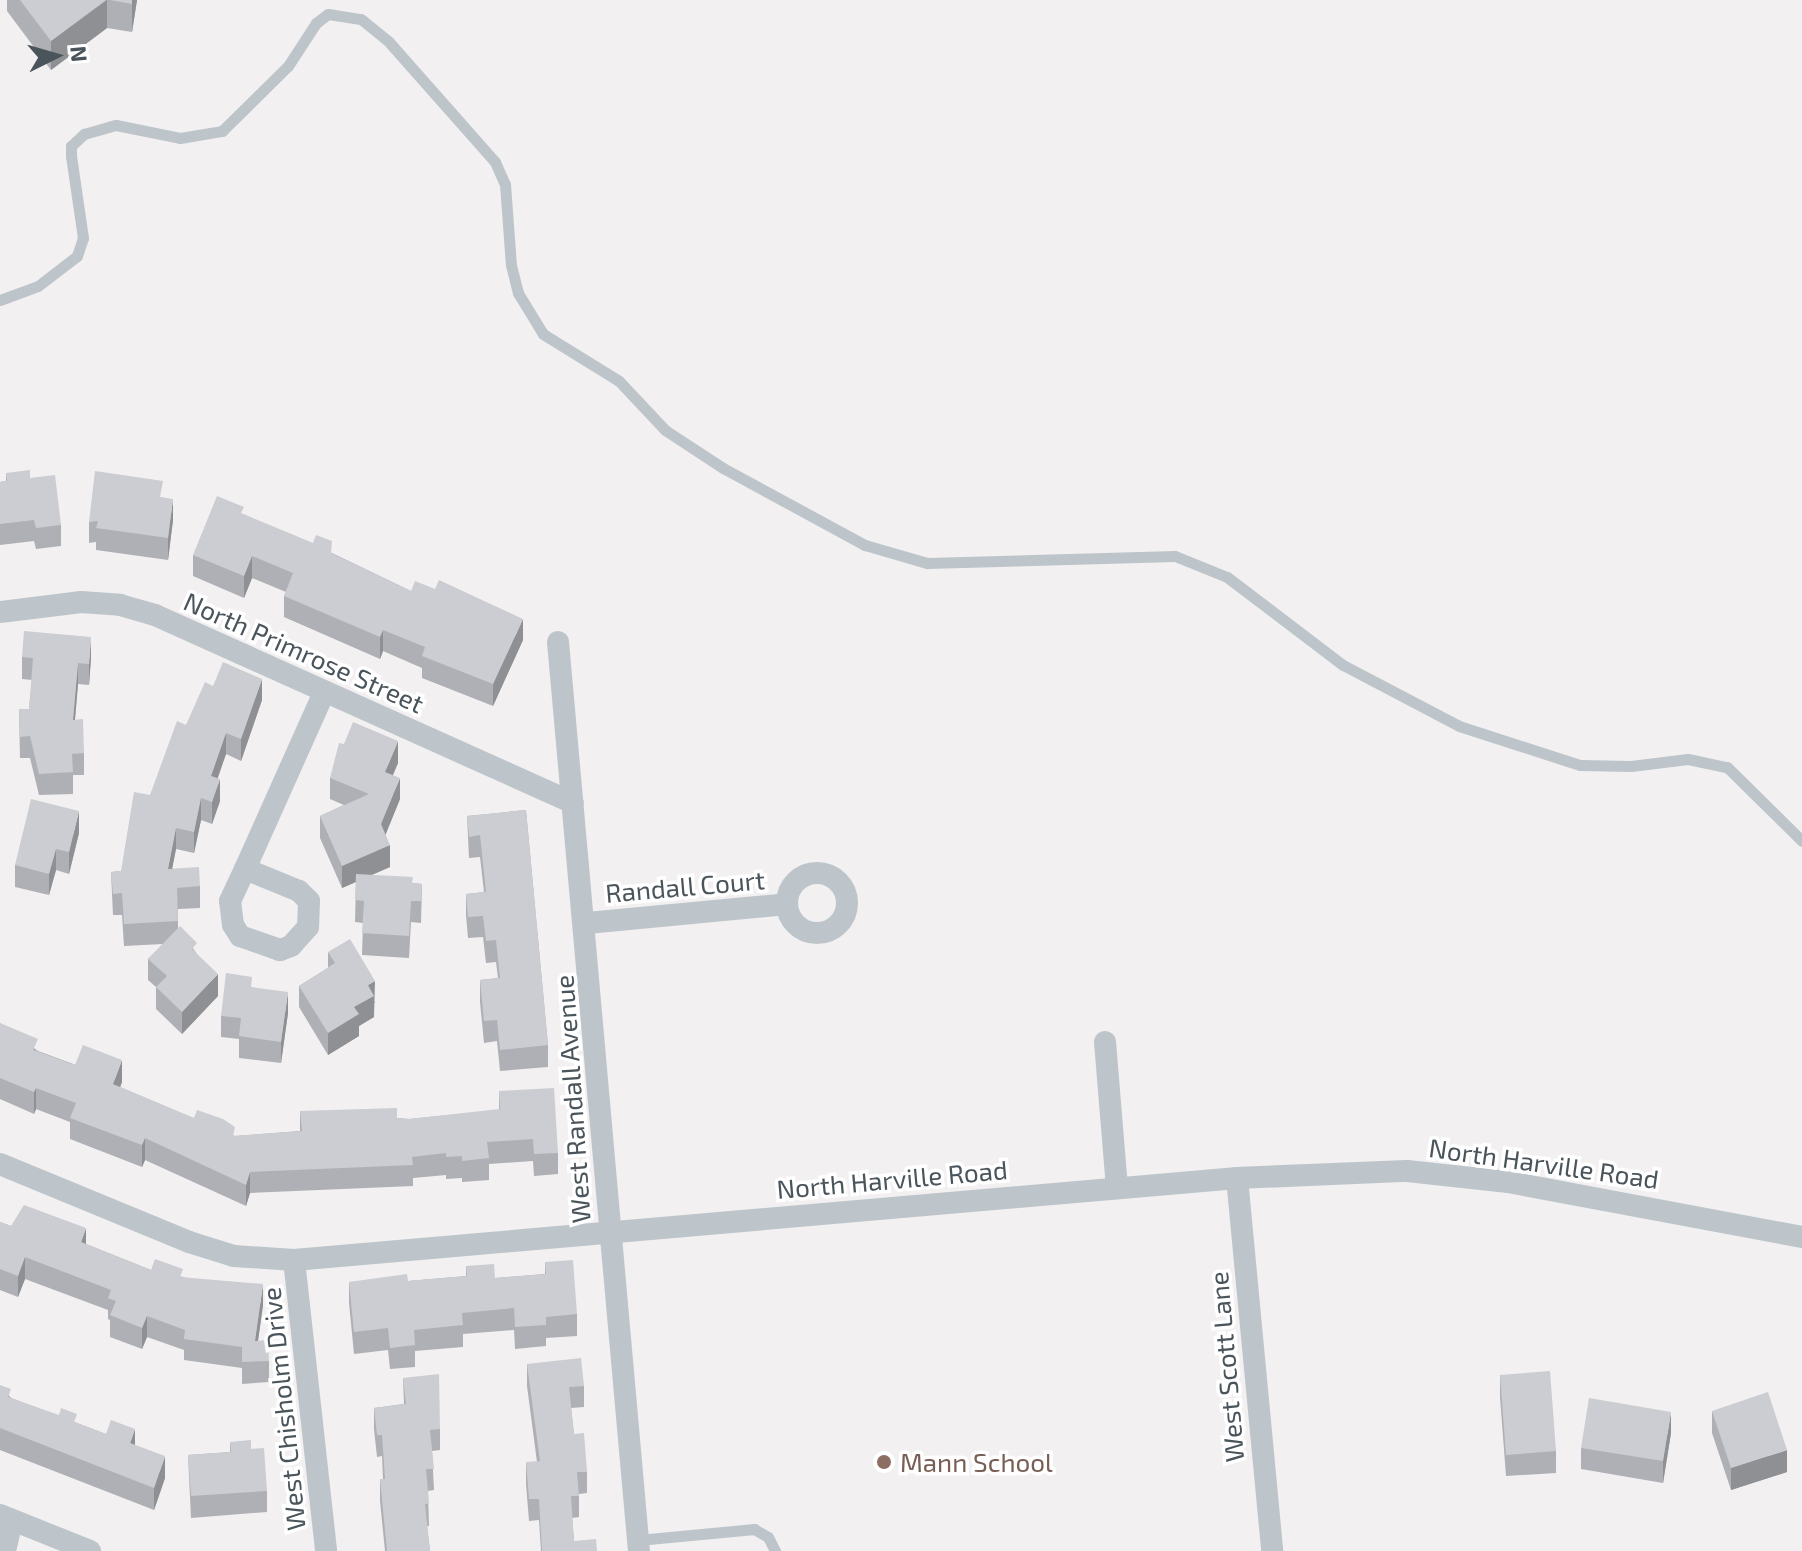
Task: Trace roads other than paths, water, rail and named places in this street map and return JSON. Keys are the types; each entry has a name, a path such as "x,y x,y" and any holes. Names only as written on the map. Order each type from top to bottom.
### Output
{"street":[{"name":"North Primrose Street","path":"0,612 81,602 120,605 155,615 573,803"},
{"name":"West Randall Avenue","path":"558,642 587,923 638,1546"},
{"path":"245,869 324,692"},
{"name":"Randall Court","path":"587,923 787,904"},
{"path":"1105,1042 1117,1188"},
{"name":"North Harville Road","path":"0,1164 189,1242 234,1256 294,1260 1237,1178 1407,1171 1508,1182 1802,1237"},
{"name":"West Scott Lane","path":"1237,1178 1272,1551"},
{"name":"West Chisholm Drive","path":"294,1260 326,1551"},
{"path":"5,1551 6,1518 90,1551"}],"lane":[{"path":"0,300 38,286 77,256 83,238 71,146 84,134 116,125 180,138 222,131 288,66 316,23 328,14 361,19 389,42 495,162 505,184 511,265 518,293 543,334 619,381 665,430 723,468 865,545 927,563 1175,556 1227,577 1343,665 1459,726 1580,765 1631,766 1688,759 1727,767 1802,841"},
{"path":"638,1546 754,1529 768,1537 775,1551"}],"place":[{"name":"Mann School","path":"884,1462"}]}
